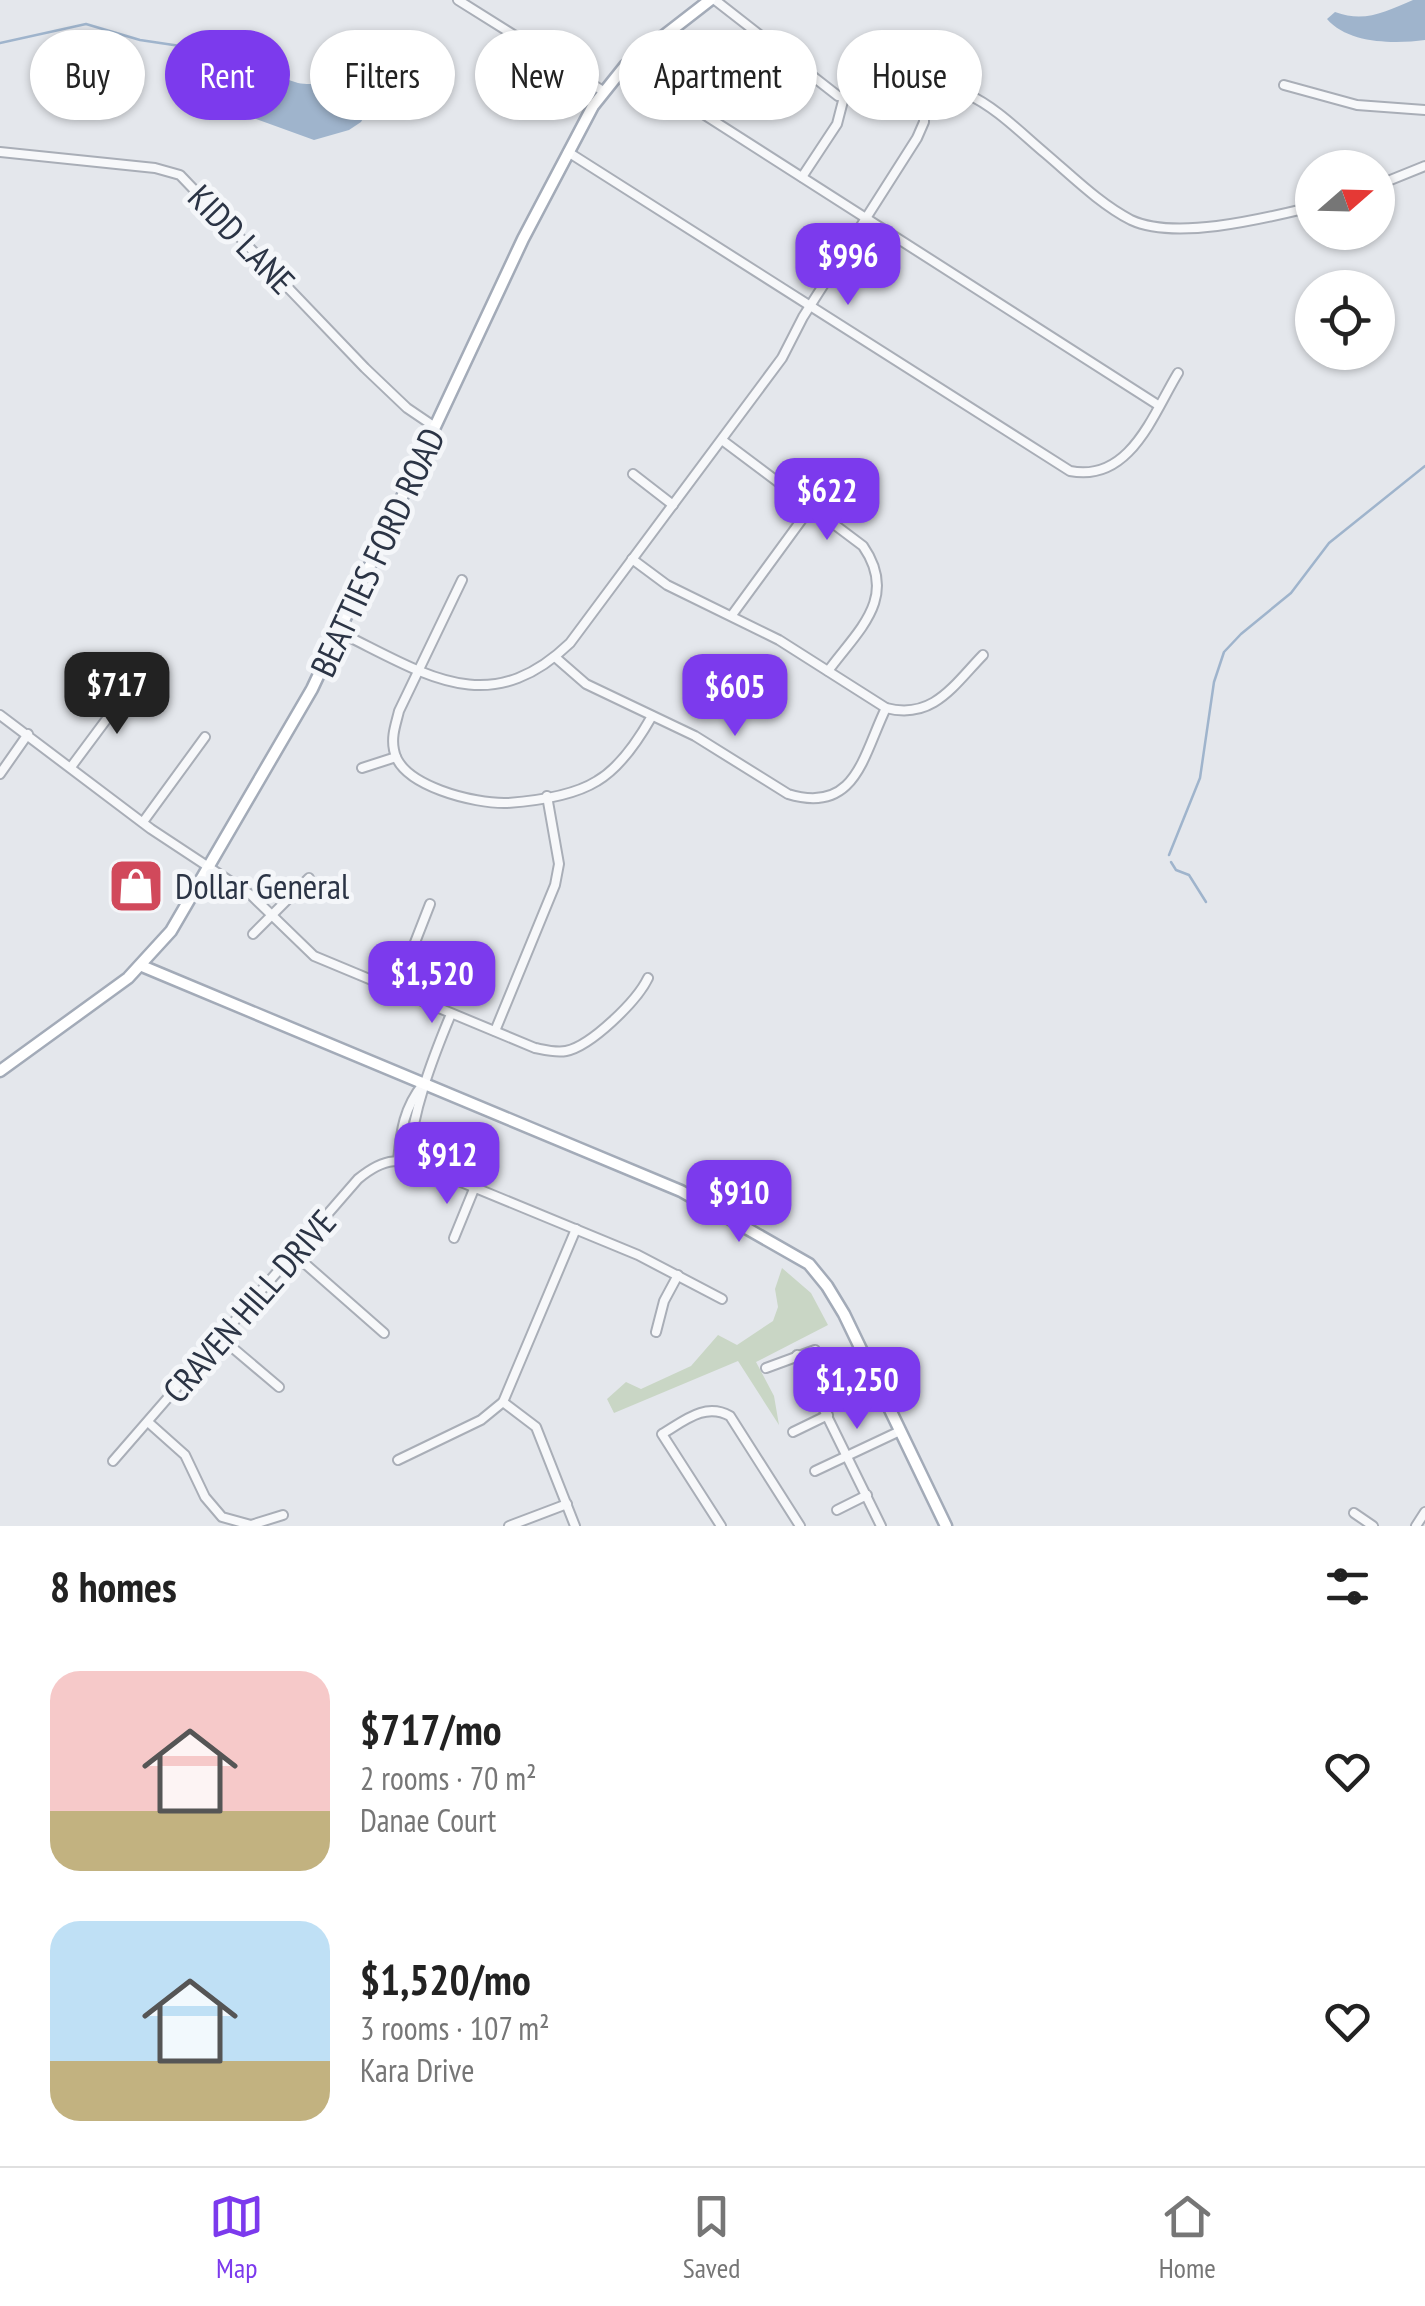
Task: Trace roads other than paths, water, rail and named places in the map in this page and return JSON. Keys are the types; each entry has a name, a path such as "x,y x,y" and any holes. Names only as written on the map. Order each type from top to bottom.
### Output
{"main road":[{"name":"BEATTIES FORD ROAD","path":"0,1071 142,966 171,931 292,728 568,152 603,91 632,60 712,0"},
{"path":"142,966 681,1191 810,1264 844,1314 946,1526"}],"street":[{"path":"458,0 603,91"},
{"path":"712,0 837,93"},
{"path":"1284,85 1357,105 1425,110"},
{"path":"982,104 1103,202 1137,222 1227,225 1295,210"},
{"path":"713,120 1158,406"},
{"path":"802,177 837,120"},
{"path":"339,632 456,684 496,684 528,675 570,643 782,358 810,306 922,129 922,120"},
{"name":"KIDD LANE","path":"0,152 155,168 180,175 365,368 407,408 435,427"},
{"path":"568,152 1076,472 1097,472 1121,462 1178,373"},
{"path":"1395,179 1425,166"},
{"path":"722,440 863,546 874,561 878,599 828,671"},
{"path":"632,474 673,505"},
{"path":"732,615 811,507"},
{"path":"632,559 667,585 732,615 886,708 902,712 932,705 983,655"},
{"path":"462,580 399,711 393,733 396,757 413,779 432,788 492,802 577,790 618,765 652,716"},
{"path":"554,657 586,684 696,736 788,794 816,800 844,790 854,779 886,708"},
{"path":"71,767 132,685"},
{"path":"0,716 209,870 246,891 314,956 495,1032 535,1048 569,1051 589,1040 632,1000 648,978"},
{"path":"0,774 28,734"},
{"path":"143,822 205,737"},
{"path":"362,768 396,757"},
{"path":"495,1032 555,885 559,864 546,796"},
{"path":"253,934 309,878"},
{"path":"396,991 430,904"},
{"path":"451,1014 424,1084 411,1100 403,1120 403,1161 576,1229 678,1275 722,1300"},
{"name":"CRAVEN HILL DRIVE","path":"113,1461 358,1179 375,1166 403,1161"},
{"path":"454,1238 474,1189"},
{"path":"398,1460 481,1420 503,1402 576,1229"},
{"path":"294,1254 384,1333"},
{"path":"656,1332 664,1301 678,1275"},
{"path":"222,1338 278,1387"},
{"path":"766,1368 815,1350"},
{"path":"797,1356 882,1526"},
{"path":"503,1402 536,1428 575,1526"},
{"path":"721,1526 662,1434 712,1410 730,1416 800,1526"},
{"path":"793,1432 828,1416"},
{"path":"148,1422 186,1455 205,1497 222,1517 250,1526 284,1515"},
{"path":"814,1471 900,1430"},
{"path":"836,1510 866,1495"},
{"path":"509,1526 567,1504"},
{"path":"1416,1526 1425,1512"},
{"path":"1354,1514 1373,1526"}],"water":[{"path":"1413,0 1425,0 1425,40 1386,42 1359,38 1327,19 1335,12 1374,15"},
{"path":"290,80 310,84 310,120 362,120 349,130 314,140 259,120 290,120"}],"waterway":[{"path":"0,43 86,24 165,44"},
{"path":"1169,855 1200,778 1214,682 1224,652 1291,593 1329,543 1425,466"},
{"path":"1171,862 1176,870 1189,875 1206,902"}],"place":[{"name":"Dollar General","path":"136,886"}]}
